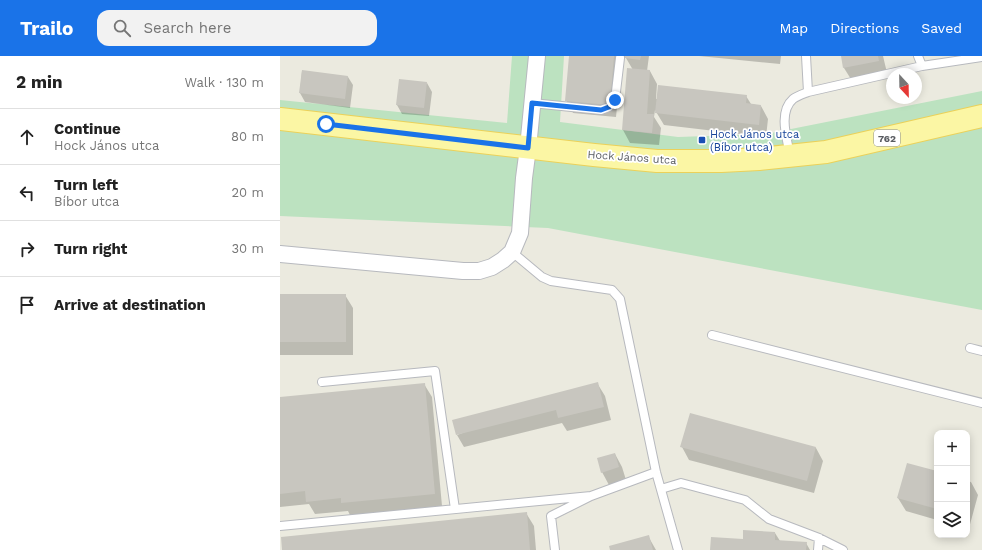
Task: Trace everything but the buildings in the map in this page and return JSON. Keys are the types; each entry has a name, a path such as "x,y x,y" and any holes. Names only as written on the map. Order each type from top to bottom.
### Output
{"main road":[{"name":"Hock János utca","path":"280,119 594,156 657,161 721,161 826,152 982,116"}],"street":[{"path":"280,254 463,271 479,271 492,268 503,260 512,252 520,233 524,178 537,56"}],"lane":[{"path":"806,56 808,92"},
{"path":"918,56 922,66"},
{"path":"791,156 784,118 793,99 808,92 922,66 982,57"},
{"path":"532,103 601,110 609,107 615,100 620,58"},
{"path":"512,252 542,276 551,281 612,290 620,300 656,472 678,550"},
{"path":"712,336 982,403"},
{"path":"970,348 982,351"},
{"path":"322,382 435,371 455,509"},
{"path":"555,550 551,516 591,496 656,472"},
{"path":"661,489 681,483 745,500 769,519 819,538 843,550"},
{"path":"280,526 591,496"},
{"path":"818,550 819,538"}],"green space":[{"path":"512,56 564,56 560,122 678,137 766,134 982,91 982,310 548,228 280,216 280,100 507,123"}],"place":[{"name":"Hock János utca (Bíbor utca)","path":"702,140"}],"route":[{"path":"326,124 528,148 532,103 601,110 609,107 615,100"}]}
